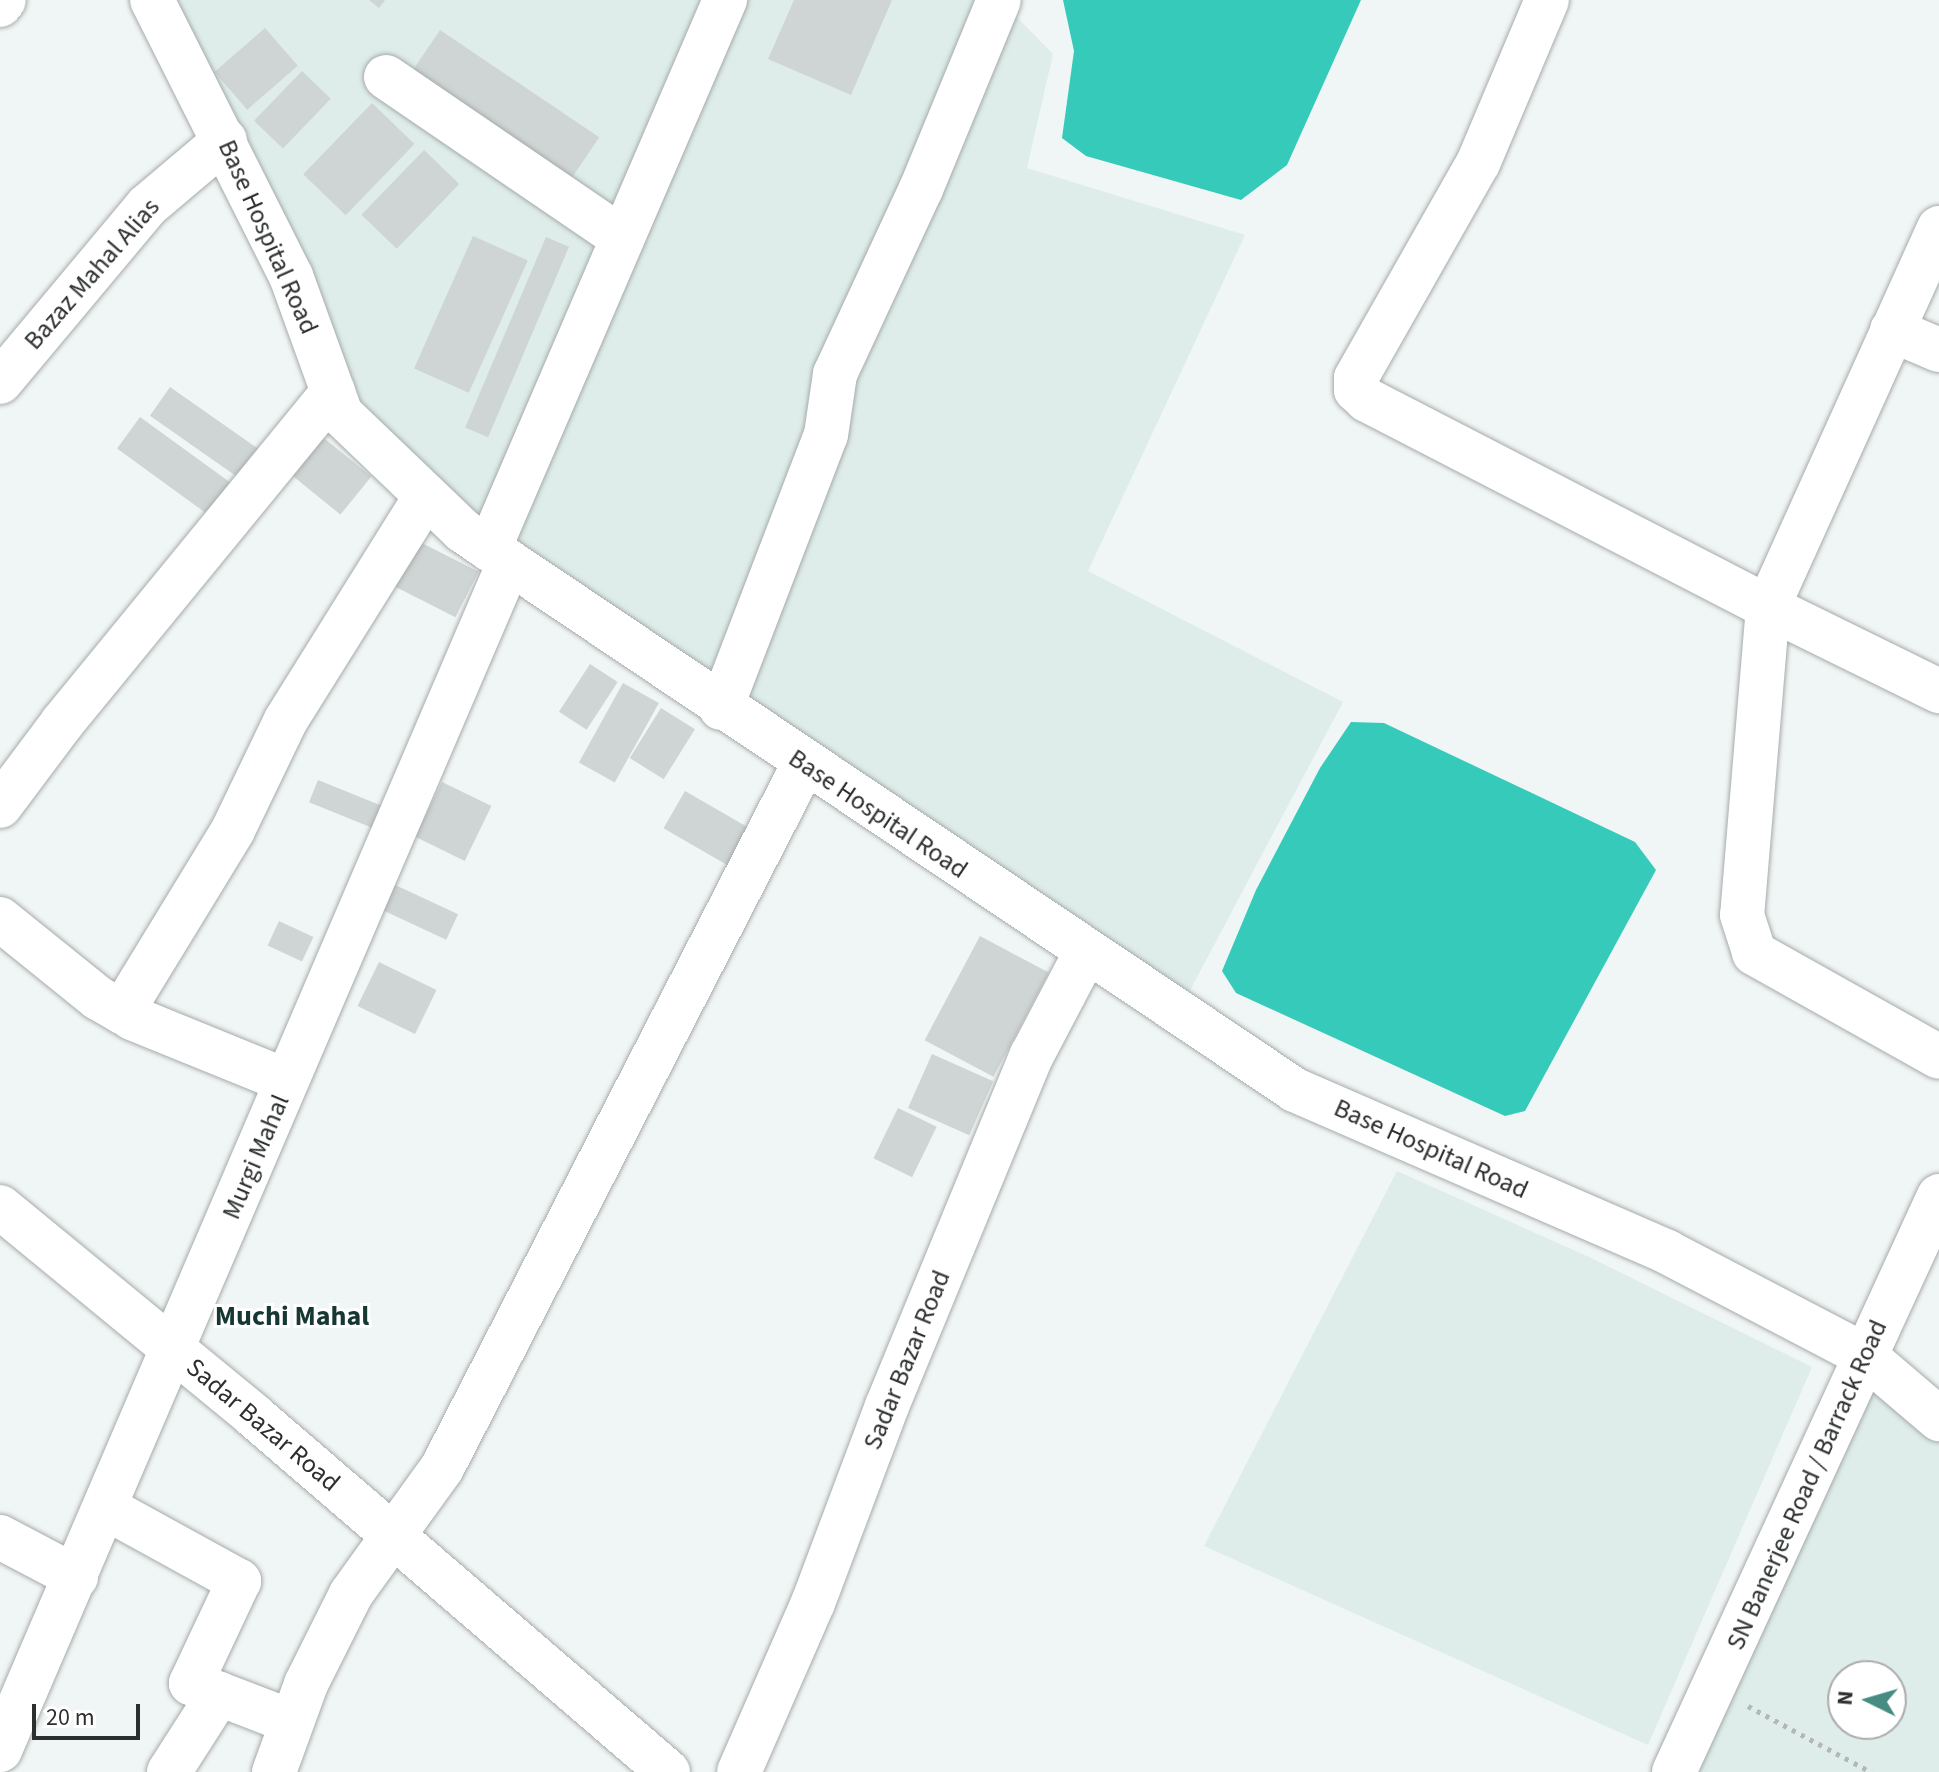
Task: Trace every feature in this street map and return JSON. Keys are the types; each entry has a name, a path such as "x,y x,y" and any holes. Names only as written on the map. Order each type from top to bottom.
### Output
{"street":[{"name":"Base Hospital Road","path":"152,0 291,276 341,414 426,496 499,556 804,764 1295,1090 1667,1252 1864,1355 1939,1419"},
{"name":"Murgi Mahal","path":"0,1750 175,1352 499,556 622,238 725,0"},
{"path":"721,708 826,435 835,374 921,189 999,0"},
{"path":"1547,0 1478,163 1356,378 1356,390 1367,400 1768,607 1939,691"},
{"path":"386,77 622,238"},
{"name":"Bazaz Mahal Alias","path":"0,382 147,206 225,140"},
{"path":"1939,228 1768,607 1742,915 1745,937 1754,953 1939,1057"},
{"path":"1892,330 1939,350"},
{"path":"0,806 80,699 333,392"},
{"path":"122,1012 233,830 286,720 426,496"},
{"path":"274,1772 292,1722 351,1594 396,1537 442,1468 804,764"},
{"path":"0,919 122,1012 287,1081"},
{"name":"Sadar Bazar Road","path":"739,1772 813,1603 1032,1055 1086,952"},
{"name":"SN Banerjee Road / Barrack Road","path":"1674,1772 1939,1196"},
{"name":"Sadar Bazar Road","path":"0,1207 396,1537 668,1772"},
{"path":"106,1508 239,1581 191,1683 292,1722"},
{"path":"0,1537 76,1577"},
{"path":"169,1772 219,1694"}],"path":[{"path":"1715,1688 1871,1772"}],"shaded area":[{"path":"169,0 703,0 478,525 351,407"},
{"path":"740,0 1000,0 1053,54 1027,168 1245,235 1088,571 1343,702 1187,996 506,544"},
{"path":"1063,0 1361,0 1287,165 1241,200 1086,156 1062,138 1074,51"},
{"path":"1351,722 1384,723 1635,842 1656,870 1525,1111 1505,1116 1236,993 1222,971 1256,890 1320,768"},
{"path":"1397,1171 1589,1257 1812,1367 1648,1745 1204,1546"},
{"path":"1866,1377 1939,1438 1939,1772 1694,1772"}],"building":[{"path":"369,0 385,0 379,8"},
{"path":"794,0 892,0 851,95 768,59"},
{"path":"265,28 298,66 247,110 214,72"},
{"path":"440,30 599,137 563,190 404,83"},
{"path":"302,71 331,99 283,148 254,121"},
{"path":"372,103 414,144 346,215 303,174"},
{"path":"424,150 459,184 397,249 361,215"},
{"path":"473,236 528,260 469,393 414,368"},
{"path":"546,237 569,247 488,437 465,428"},
{"path":"170,387 259,450 239,478 150,416"},
{"path":"140,417 231,483 208,514 117,449"},
{"path":"320,435 371,477 340,515 289,473"},
{"path":"418,541 479,572 455,617 395,586"},
{"path":"590,664 618,682 587,730 559,712"},
{"path":"623,683 659,703 615,782 579,763"},
{"path":"661,708 695,729 664,779 630,758"},
{"path":"318,780 383,806 374,828 309,802"},
{"path":"442,782 491,806 465,861 415,837"},
{"path":"685,791 750,828 728,866 664,828"},
{"path":"391,883 458,914 446,940 379,908"},
{"path":"279,921 313,937 302,962 268,945"},
{"path":"980,936 1049,973 993,1077 925,1040"},
{"path":"379,962 437,990 415,1034 358,1006"},
{"path":"932,1054 993,1081 969,1135 908,1108"},
{"path":"898,1108 937,1127 912,1177 873,1158"}],"district":[{"name":"Muchi Mahal","path":"292,1316"}]}
